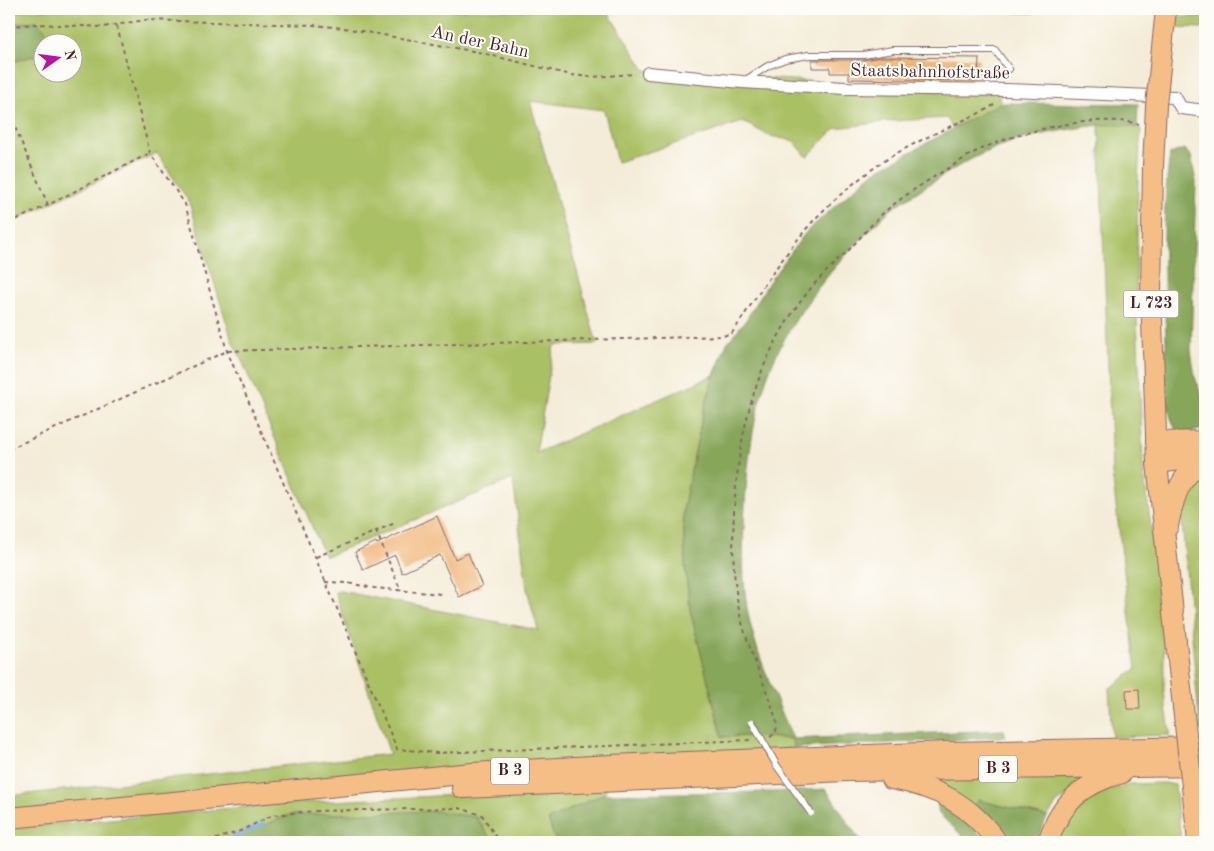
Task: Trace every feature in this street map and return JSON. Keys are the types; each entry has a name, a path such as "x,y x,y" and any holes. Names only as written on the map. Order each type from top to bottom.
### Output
{"main road":[{"name":"L 723","path":"1166,9 1156,106 1153,166 1151,293 1156,442 1165,543 1198,842"},
{"path":"1156,442 1205,441"},
{"path":"1157,463 1205,457"},
{"path":"1165,543 1172,506 1178,489 1188,474 1205,461"},
{"name":"B 3","path":"9,818 472,773 590,766 902,754 1203,746"},
{"path":"1048,842 1052,829 1064,808 1080,790 1104,777 1148,766"},
{"name":"B 3","path":"76,812 448,788 848,772 1205,766"},
{"path":"848,772 916,783 944,794 969,811 997,842"}],"street":[{"name":"Staatsbahnhofstraße","path":"648,73 742,82 845,88 1008,90 1175,97 1181,108 1205,111"}],"lane":[{"path":"742,82 768,66 785,59 809,55 863,55 893,50 995,50 1009,69"},
{"path":"752,722 762,743 782,774 811,813"}],"path":[{"name":"An der Bahn","path":"9,26 37,24 103,27 145,20 313,25 344,28 478,52 571,75 591,77 648,73"},
{"path":"117,26 150,153 185,204 228,351 397,749 436,753 751,740"},
{"path":"9,449 228,351 723,336 732,332 737,326 804,231 860,179 891,157 984,111 997,102 1008,90"},
{"path":"9,114 48,204"},
{"path":"767,738 776,732 776,719 740,616 733,558 733,515 737,468 755,387 767,357 790,317 812,287 888,209 921,185 978,150 1012,137 1047,128 1112,120 1125,120 1141,124"},
{"path":"9,223 150,153"},
{"path":"316,557 395,523"},
{"path":"376,531 400,591"},
{"path":"325,582 441,594"},
{"path":"208,842 240,831 272,816 315,811 459,808 482,816 499,842"}],"green space":[{"path":"64,9 281,9 281,12 295,12 295,9 607,11 645,70 999,94 1000,103 986,112 952,128 947,118 892,121 836,128 807,157 794,141 770,136 743,122 617,162 604,110 530,101 597,344 554,345 536,453 714,375 703,413 683,510 685,565 690,610 722,736 793,739 794,748 9,811 9,796 390,754 335,592 340,591 538,630 527,589 513,479 325,557 233,343 189,202 157,153 9,223 9,64 32,56 32,82 82,82 82,32 48,32 37,21 9,23 9,11"},
{"path":"1175,17 1205,17 1205,28 1174,27"},
{"path":"37,21 48,32 32,32 32,56 9,64 9,25"},
{"path":"1000,103 1138,104 1137,128 1115,125 1093,126 1015,141 972,159 906,199 889,211 836,266 812,296 781,345 766,379 753,432 745,504 743,564 747,609 754,638 769,682 793,739 751,736 722,737 690,610 685,565 683,510 703,413 714,375 727,343 746,320 769,282 806,232 872,173"},
{"path":"1124,124 1141,129 1136,294 1143,466 1164,629 1164,692 1170,733 1169,735 1112,737 1109,689 1136,669 1112,473 1099,125"},
{"path":"1184,149 1191,156 1196,182 1191,350 1195,377 1205,400 1205,429 1184,433 1176,430 1167,399 1164,247 1165,201 1170,154"},
{"path":"1205,472 1205,730 1200,730 1181,510 1191,483"},
{"path":"1004,730 1006,737 794,748 793,739"},
{"path":"926,775 1093,777 1057,803 1047,817 978,800 974,806 937,785"},
{"path":"1165,783 1175,785 1181,842 1055,842 1068,816 1085,800 1107,790 1130,784"},
{"path":"607,788 603,794 548,820 556,842 493,842 476,817 290,815 222,842 9,842 9,828 289,803"},
{"path":"826,789 863,842 556,842 548,820 603,794 772,792"},
{"path":"938,800 958,811 987,842 969,842 938,813"},
{"path":"978,800 1047,817 1036,842 1003,842 974,806"},
{"path":"436,811 476,817 493,842 222,842 290,815"}],"building":[{"path":"881,57 979,58 978,81 849,79 849,73 830,73 830,68 812,68 812,60 863,60"},
{"path":"437,516 455,559 468,553 482,586 459,597 440,555 402,573 395,555 363,570 355,552 376,542 377,544"},
{"path":"1139,689 1140,709 1127,709 1126,690"}],"waterway":[{"path":"223,842 263,824"}],"railway":[{"path":"972,9 1205,10"}]}
